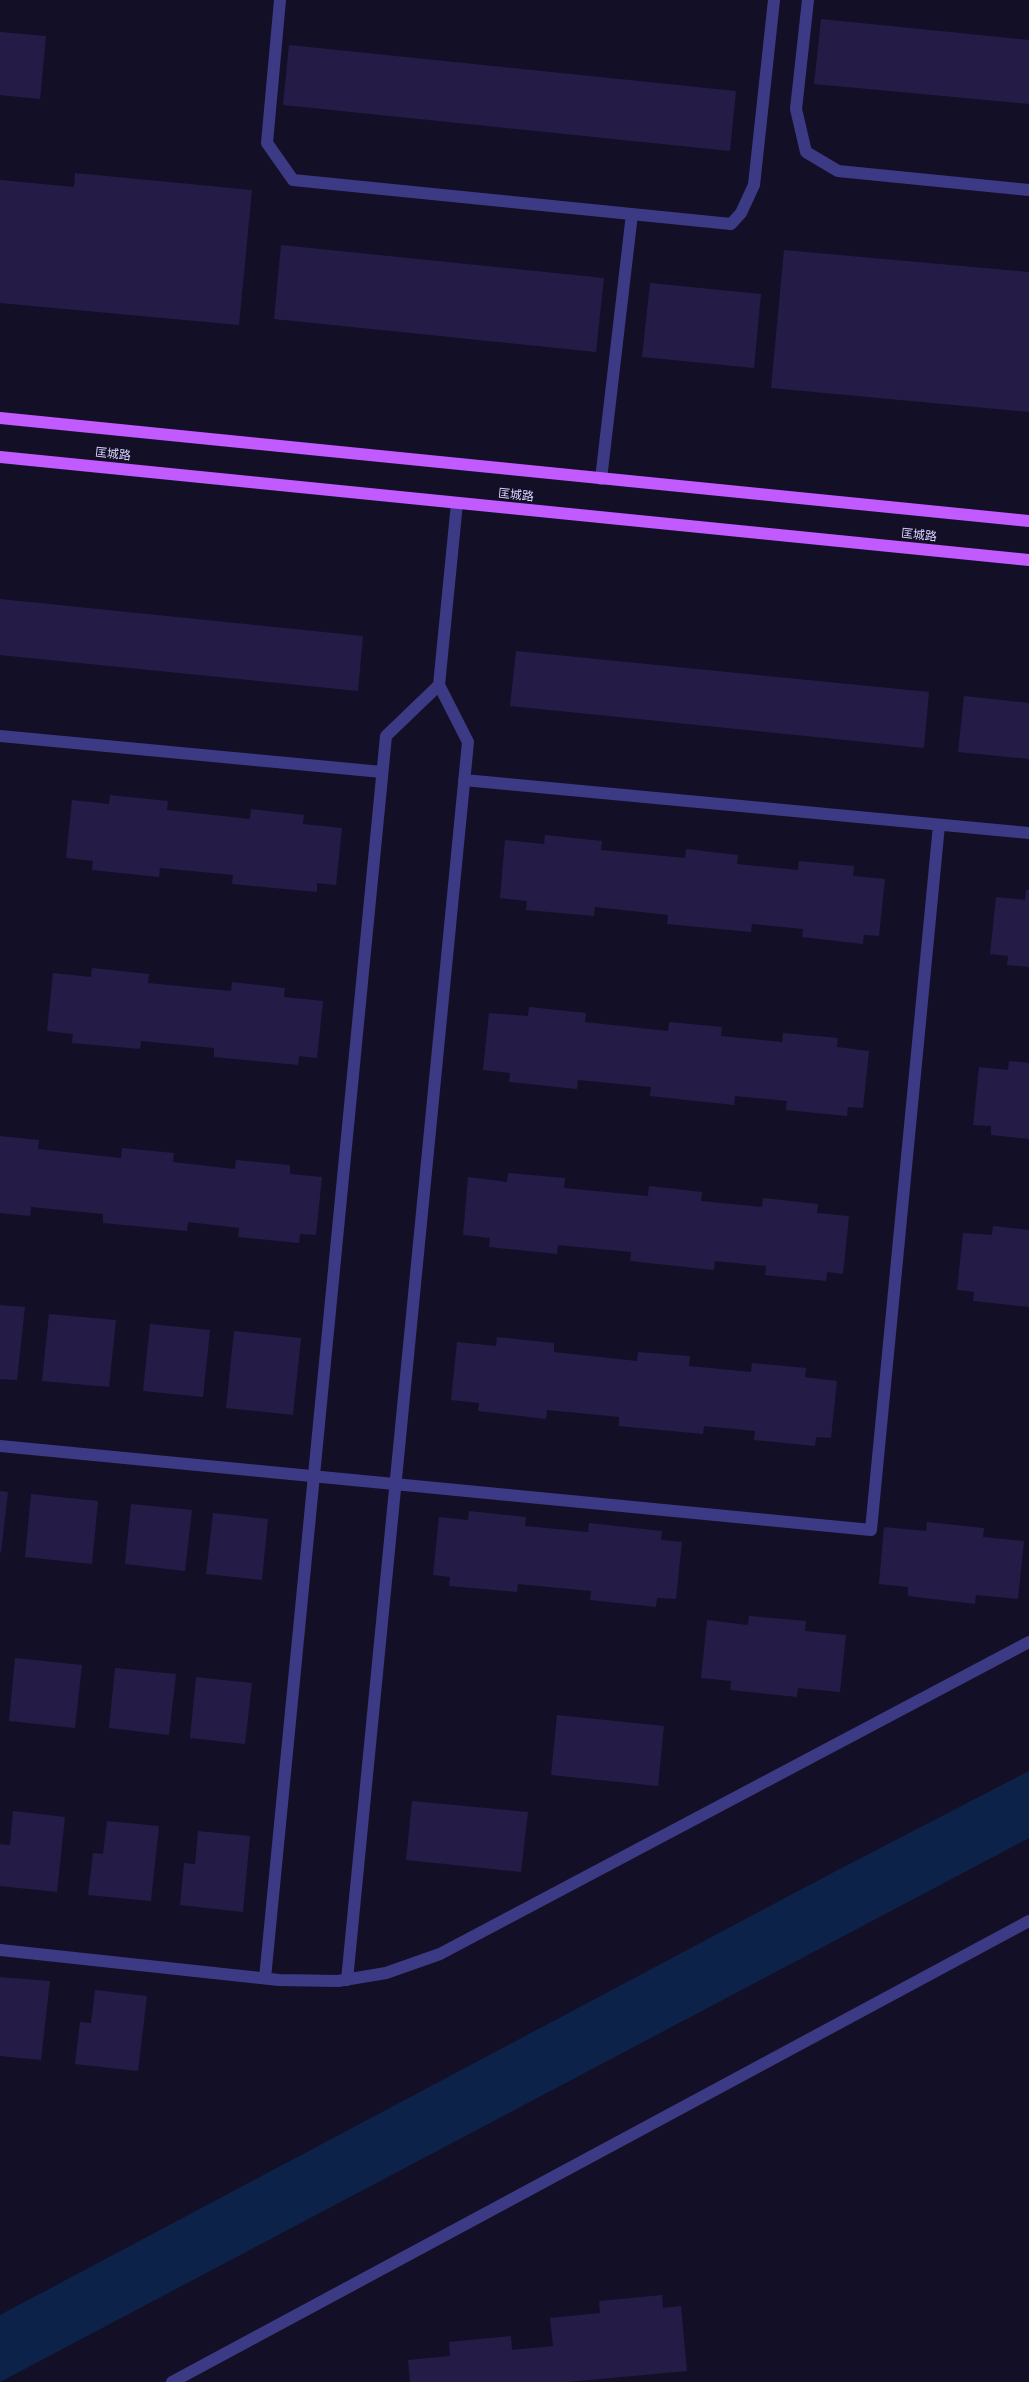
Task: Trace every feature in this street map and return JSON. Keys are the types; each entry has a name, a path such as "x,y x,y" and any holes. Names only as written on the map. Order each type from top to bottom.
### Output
{"main road":[{"name":"匡城路","path":"0,418 1029,521"},
{"name":"匡城路","path":"0,457 1029,560"}],"street":[{"path":"280,0 267,143 293,180 731,224 741,213 754,185 774,0"},
{"path":"808,0 796,109 806,152 838,171 1029,190"},
{"path":"601,479 632,214"},
{"path":"347,1980 468,742 439,685 457,503"},
{"path":"265,1978 386,736 439,685"},
{"path":"0,736 382,772"},
{"path":"464,780 1029,833"},
{"path":"0,1446 871,1530 939,825"},
{"path":"0,1950 265,1978 338,1981 386,1973 440,1954 1029,1642"},
{"path":"172,2382 1029,1921"}],"water":[{"path":"1029,1771 1029,1838 0,2382 0,2315 834,1872"}],"building":[{"path":"821,19 1029,40 1029,104 814,84"},
{"path":"0,32 46,36 40,99 0,95"},
{"path":"289,45 736,91 730,151 283,105"},
{"path":"75,173 252,190 239,325 0,303 0,180 74,187"},
{"path":"281,245 604,278 596,352 274,319"},
{"path":"784,250 1029,272 1029,412 771,388"},
{"path":"650,283 761,294 754,368 642,357"},
{"path":"0,599 363,636 358,691 0,655"},
{"path":"516,651 929,692 924,748 510,706"},
{"path":"964,696 1029,703 1029,759 958,752"},
{"path":"110,795 168,801 167,810 250,819 251,809 304,815 303,824 342,828 336,885 317,883 317,892 232,884 233,875 160,868 159,877 92,870 93,861 66,858 72,800 109,804"},
{"path":"545,835 602,841 601,850 685,858 686,849 738,855 737,864 798,870 799,861 854,866 853,876 885,879 879,936 864,935 863,944 802,937 803,929 752,924 751,932 667,924 668,915 595,907 594,916 526,910 527,901 500,898 505,840 544,844"},
{"path":"1026,890 1029,890 1029,967 1007,965 1008,956 990,954 996,897 1025,900"},
{"path":"92,968 149,974 148,983 231,991 232,982 285,988 284,997 323,1001 317,1058 299,1056 298,1065 214,1057 214,1048 141,1041 140,1049 72,1043 73,1034 47,1031 53,973 91,977"},
{"path":"529,1007 586,1013 585,1022 668,1031 669,1022 722,1027 721,1036 782,1042 783,1033 838,1038 837,1047 869,1051 863,1108 848,1107 847,1116 786,1110 787,1101 735,1096 734,1105 650,1096 651,1087 578,1080 577,1089 509,1082 510,1073 483,1070 489,1013 528,1016"},
{"path":"1009,1061 1029,1063 1029,1139 991,1135 991,1126 973,1125 979,1067 1008,1070"},
{"path":"0,1136 39,1140 38,1149 121,1158 122,1148 174,1153 173,1162 235,1169 236,1160 290,1165 290,1174 322,1177 316,1235 300,1234 299,1243 238,1237 239,1228 188,1222 187,1231 103,1223 103,1214 31,1207 30,1216 0,1213"},
{"path":"508,1173 565,1178 564,1188 648,1196 649,1186 702,1192 701,1201 762,1207 763,1198 818,1204 817,1213 849,1216 843,1274 827,1272 826,1281 765,1275 766,1266 715,1261 714,1270 630,1261 631,1252 558,1245 557,1254 489,1247 490,1238 463,1235 468,1177 507,1182"},
{"path":"993,1226 1029,1230 1029,1307 973,1301 974,1292 957,1290 963,1233 992,1235"},
{"path":"0,1305 25,1307 17,1380 0,1379"},
{"path":"49,1314 116,1320 109,1387 42,1381"},
{"path":"150,1324 210,1330 203,1397 143,1391"},
{"path":"234,1331 301,1338 293,1415 226,1408"},
{"path":"497,1337 554,1343 554,1352 637,1361 638,1352 690,1356 689,1366 751,1372 752,1363 806,1368 805,1377 837,1381 831,1438 816,1437 815,1446 754,1440 755,1431 704,1426 703,1434 619,1426 619,1417 547,1410 546,1419 478,1411 479,1403 451,1400 457,1342 496,1346"},
{"path":"0,1491 8,1492 1,1553 0,1552"},
{"path":"31,1494 98,1501 92,1564 25,1557"},
{"path":"131,1504 192,1510 185,1571 125,1564"},
{"path":"469,1511 526,1517 525,1526 588,1532 589,1523 662,1531 661,1540 682,1542 676,1599 657,1598 656,1607 590,1600 591,1591 518,1584 517,1592 449,1586 450,1577 433,1575 439,1517 468,1520"},
{"path":"213,1513 268,1519 262,1580 206,1574"},
{"path":"927,1522 984,1528 983,1537 1024,1541 1018,1599 976,1595 975,1604 908,1596 908,1587 879,1584 884,1527 926,1531"},
{"path":"749,1616 806,1621 805,1631 846,1635 840,1692 798,1688 797,1697 730,1690 731,1681 701,1678 707,1620 748,1625"},
{"path":"15,1658 82,1665 75,1728 9,1721"},
{"path":"115,1668 176,1674 169,1735 109,1728"},
{"path":"196,1677 252,1683 245,1744 190,1738"},
{"path":"557,1715 664,1726 658,1786 551,1775"},
{"path":"412,1801 528,1812 521,1872 406,1860"},
{"path":"13,1811 65,1817 57,1892 0,1886 0,1844 10,1845"},
{"path":"107,1821 159,1826 151,1901 88,1895 93,1853 103,1854"},
{"path":"198,1831 250,1836 243,1912 180,1905 184,1863 195,1864"},
{"path":"0,1977 50,1981 41,2060 0,2056"},
{"path":"95,1990 147,1996 138,2071 75,2064 80,2022 91,2023"},
{"path":"662,2295 663,2308 681,2306 687,2371 568,2382 410,2382 408,2360 450,2356 449,2342 511,2336 512,2350 553,2346 550,2318 600,2313 599,2301"}]}
